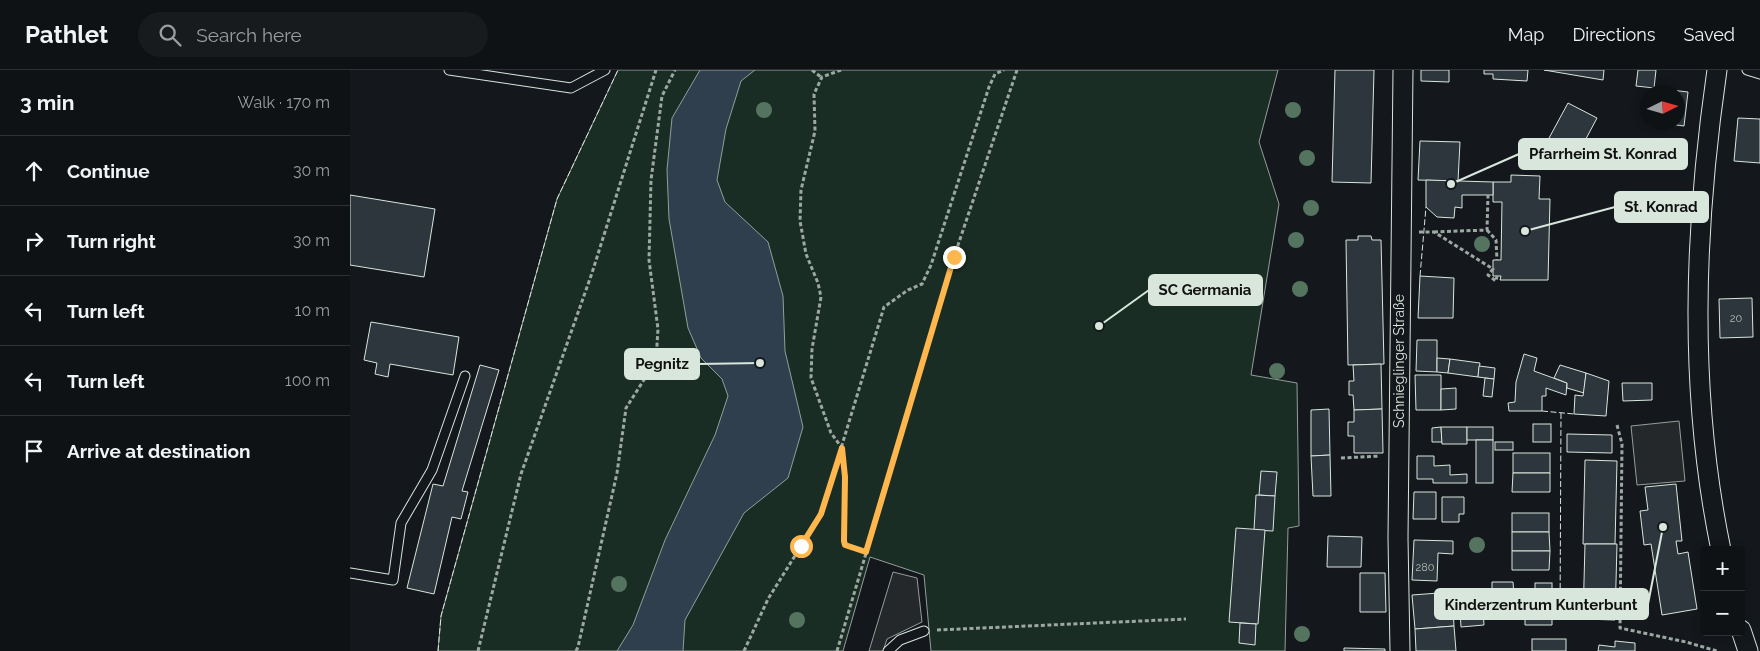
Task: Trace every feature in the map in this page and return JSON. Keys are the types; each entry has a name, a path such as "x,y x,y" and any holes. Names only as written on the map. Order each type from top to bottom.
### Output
{"street":[{"name":"Schnieglinger Straße","path":"1400,651 1398,456 1403,70"},
{"path":"1717,70 1704,173 1696,287 1701,412 1714,517 1720,546"},
{"path":"1743,636 1748,651"}],"lane":[{"path":"449,70 571,88 604,70"},
{"path":"1747,70 1760,74"},
{"path":"350,573 393,580 401,523 432,470 465,376"},
{"path":"888,651 900,640 924,631"}],"path":[{"path":"478,651 521,474 592,273 656,70"},
{"path":"576,651 617,473 626,408 656,361 658,329 649,260 650,180 662,96 675,70"},
{"path":"812,70 822,77"},
{"path":"841,70 822,77 814,94 815,131 801,190 800,221 806,254 818,283 821,297 812,349 811,378 831,433 842,448 845,477 845,545 866,552"},
{"path":"744,651 768,599 821,514 884,307 908,290 922,284 931,265 989,87 995,74 1004,70"},
{"path":"837,651 954,257 1017,70"},
{"path":"1488,195 1487,230 1496,240 1497,260"},
{"path":"1400,233 1487,230"},
{"path":"1434,232 1492,268 1488,275 1496,281 1497,276"},
{"path":"1617,425 1622,444 1620,628 1686,642 1716,651"},
{"path":"1340,458 1398,456"},
{"path":"924,631 1186,619"}],"green space":[{"path":"618,70 1278,70 1259,142 1279,204 1251,375 1297,383 1299,526 1288,528 1285,651 931,651 924,575 870,557 843,651 438,651 441,616 557,199"}],"shaded area":[{"path":"1679,421 1685,481 1637,485 1631,426"},
{"path":"893,572 917,578 922,622 887,639 883,651 869,651"}],"water":[{"path":"700,70 755,70 741,81 726,129 717,180 725,202 768,242 783,296 785,351 803,427 788,478 744,513 685,620 683,651 617,651 633,625 665,540 715,435 728,396 722,379 701,358 688,328 669,219 667,170 672,118"}],"building":[{"path":"1335,70 1374,70 1371,183 1332,182"},
{"path":"1421,70 1449,70 1449,82 1421,81"},
{"path":"1484,70 1528,70 1527,81 1493,79 1493,74 1484,74"},
{"path":"1544,70 1604,70 1603,80"},
{"path":"1638,70 1656,70 1654,85 1636,86"},
{"path":"1685,92 1688,92 1685,118"},
{"path":"1568,103 1597,118 1571,167 1542,151"},
{"path":"1738,118 1760,119 1760,163 1734,161"},
{"path":"1420,141 1460,142 1458,181 1418,180"},
{"path":"1511,175 1540,176 1539,199 1550,199 1548,280 1500,280 1501,276 1493,276 1493,260 1501,260 1502,202 1493,202 1493,182 1511,182"},
{"path":"1426,180 1493,182 1493,195 1462,195 1462,208 1455,207 1454,218 1437,217 1426,207"},
{"path":"350,195 435,209 424,277 350,265"},
{"path":"1358,236 1371,236 1372,240 1381,240 1384,364 1348,365 1346,240 1358,240"},
{"path":"1420,276 1454,278 1453,318 1418,318"},
{"path":"1752,298 1753,337 1720,338 1719,299"},
{"path":"371,322 459,337 453,375 390,364 388,377 375,374 377,363 364,360"},
{"path":"1417,340 1437,340 1437,372 1416,371"},
{"path":"1524,354 1537,358 1534,371 1567,383 1566,395 1546,388 1546,396 1542,396 1542,411 1509,411 1508,403 1515,402 1516,382"},
{"path":"1437,358 1450,359 1448,373 1437,372"},
{"path":"1450,359 1480,363 1478,377 1448,373"},
{"path":"1381,364 1382,409 1354,410 1353,395 1349,395 1349,381 1354,381 1353,365"},
{"path":"480,365 499,370 462,491 468,492 461,519 452,517 434,594 407,588 433,484 443,486"},
{"path":"1560,365 1586,373 1584,393 1567,388 1567,383 1554,378"},
{"path":"1479,366 1495,368 1494,379 1478,377"},
{"path":"1586,373 1609,381 1606,416 1574,414 1575,395 1583,396"},
{"path":"1415,375 1441,375 1441,410 1416,410"},
{"path":"1485,378 1494,379 1492,397 1483,396"},
{"path":"1622,383 1652,383 1652,400 1623,401"},
{"path":"1456,388 1456,409 1441,410 1441,389"},
{"path":"1329,409 1330,455 1311,456 1311,410"},
{"path":"1382,409 1383,453 1354,453 1354,436 1348,436 1348,422 1354,422 1354,410"},
{"path":"1533,424 1551,424 1551,442 1533,442"},
{"path":"1441,427 1442,442 1432,442 1432,428"},
{"path":"1441,427 1467,427 1467,444 1442,444"},
{"path":"1467,427 1493,427 1493,440 1467,440"},
{"path":"1567,434 1612,435 1612,453 1567,452"},
{"path":"1476,440 1493,440 1493,483 1476,483"},
{"path":"1495,442 1513,442 1513,450 1495,450"},
{"path":"1513,453 1550,453 1550,473 1513,473"},
{"path":"1330,455 1331,496 1313,496 1311,456"},
{"path":"1417,456 1434,456 1434,466 1450,465 1450,475 1467,474 1467,483 1433,483 1433,479 1417,479"},
{"path":"1585,460 1617,461 1615,544 1583,544"},
{"path":"1261,471 1277,472 1275,496 1259,495"},
{"path":"1513,473 1550,473 1550,492 1512,492"},
{"path":"1676,484 1682,541 1676,541 1678,554 1688,552 1697,609 1662,615 1651,544 1644,545 1640,511 1648,510 1645,487"},
{"path":"1414,492 1436,492 1436,519 1413,519"},
{"path":"1256,495 1275,496 1273,531 1254,530"},
{"path":"1442,497 1464,497 1464,514 1459,514 1459,522 1442,522"},
{"path":"1512,513 1549,513 1549,532 1512,532"},
{"path":"1236,528 1265,530 1258,624 1229,622"},
{"path":"1512,532 1549,532 1550,551 1512,551"},
{"path":"1328,536 1362,537 1361,567 1327,567"},
{"path":"1414,540 1453,541 1453,554 1438,553 1437,581 1412,580"},
{"path":"1585,544 1617,544 1615,620 1583,619"},
{"path":"1512,551 1550,551 1549,570 1512,570"},
{"path":"1360,573 1385,573 1386,612 1360,612"},
{"path":"1492,582 1513,582 1514,596 1492,596"},
{"path":"1535,583 1552,583 1552,595 1535,595"},
{"path":"1452,592 1454,626 1415,629 1412,595"},
{"path":"1535,595 1552,595 1552,625 1525,625 1525,611 1534,611"},
{"path":"1483,609 1484,625 1461,627 1460,611"},
{"path":"1240,623 1256,624 1255,645 1239,643"},
{"path":"1454,626 1456,651 1416,651 1415,629"},
{"path":"1532,639 1566,639 1566,651 1532,651"},
{"path":"1615,641 1635,643 1635,651 1598,651 1599,645 1615,647"},
{"path":"1344,648 1385,649 1385,651 1344,651"}],"fence":[{"path":"438,651 441,616 557,199 618,70"},
{"path":"1420,276 1426,207"},
{"path":"1542,411 1574,414"},
{"path":"1561,413 1560,619 1583,619"}],"place":[{"name":"Pfarrheim St. Konrad","path":"1451,184"},
{"name":"St. Konrad","path":"1525,231"},
{"name":"SC Germania","path":"1099,326"},
{"name":"Pegnitz","path":"760,363"},
{"name":"Kinderzentrum Kunterbunt","path":"1663,527"}],"route":[{"path":"801,546 821,514 842,448 845,477 844,541 845,545 866,552 954,257"}]}
